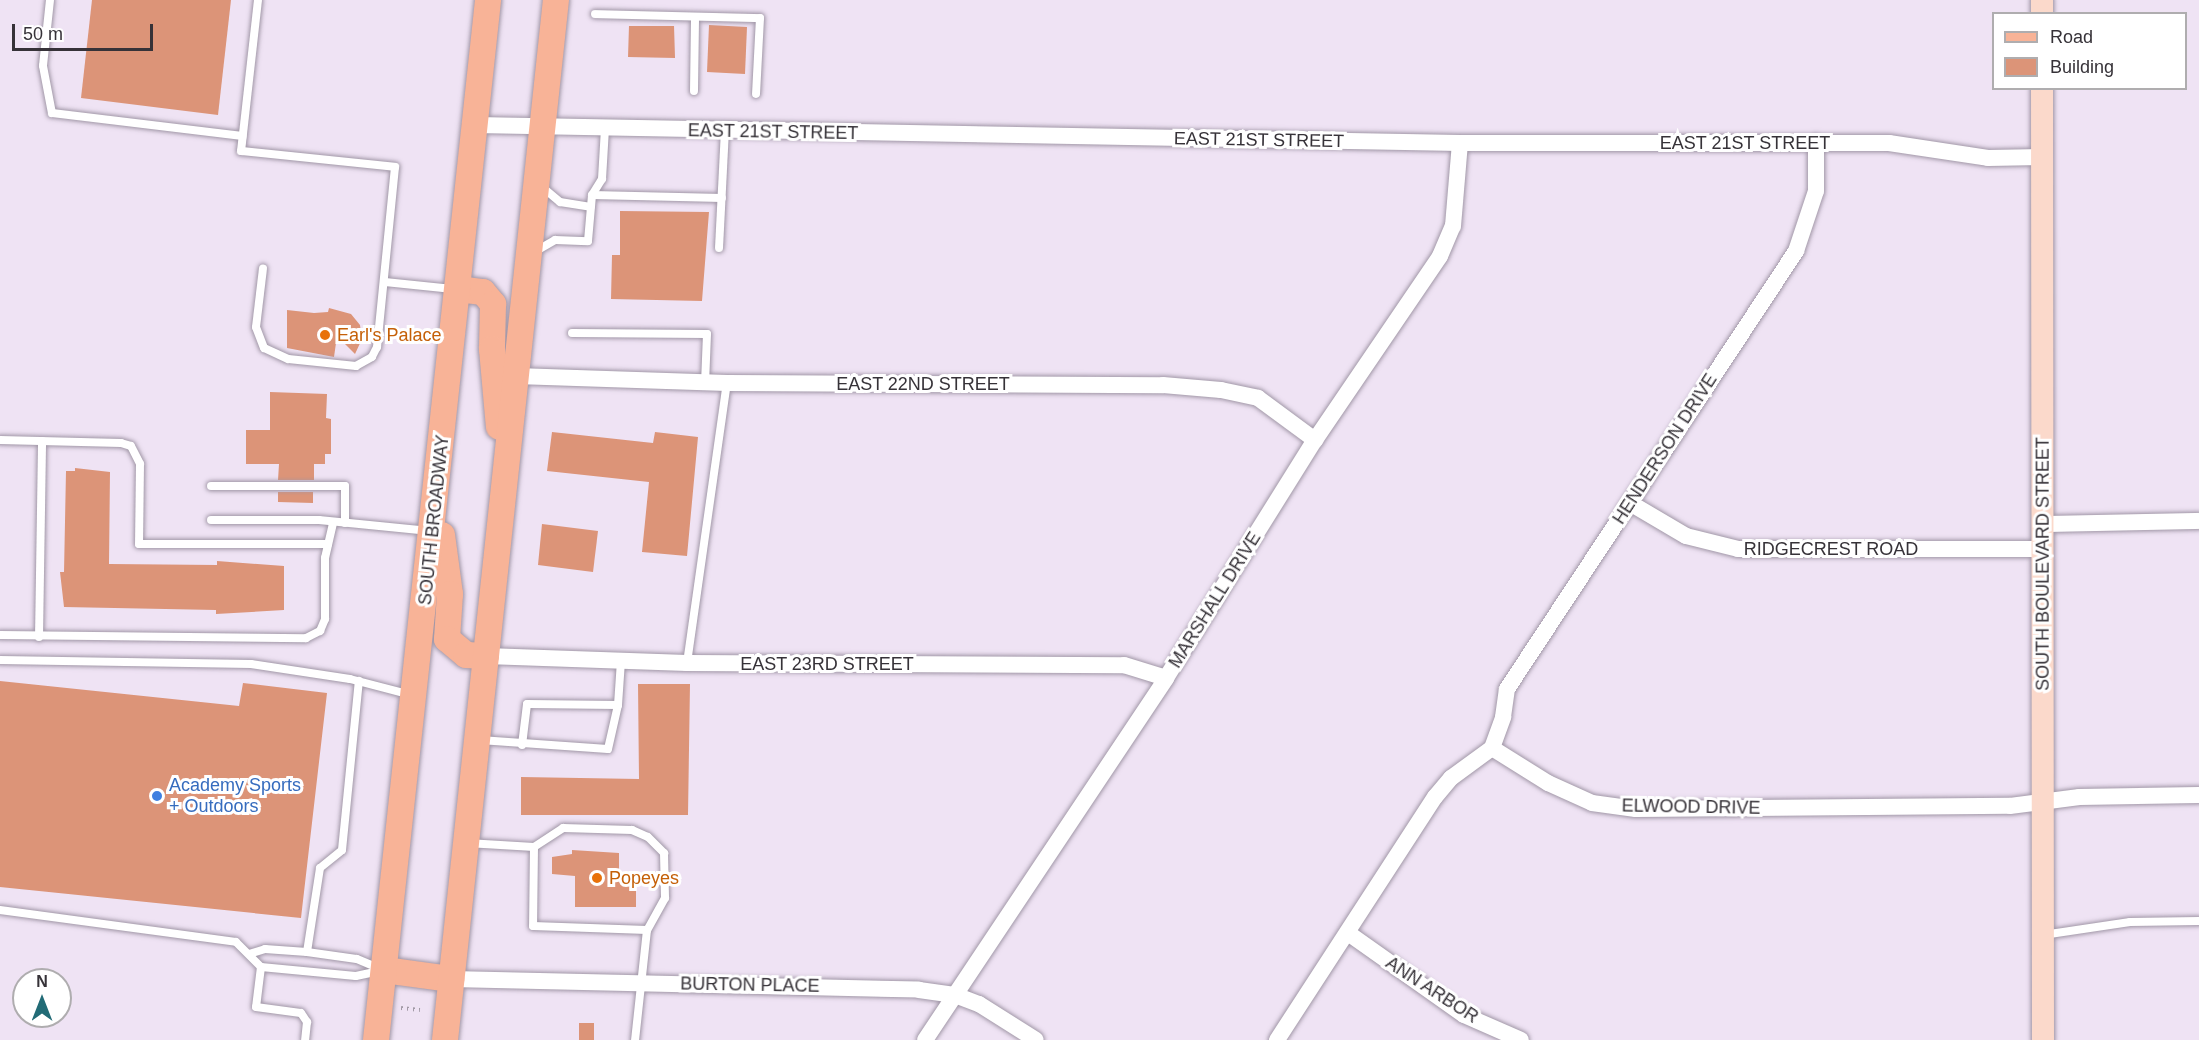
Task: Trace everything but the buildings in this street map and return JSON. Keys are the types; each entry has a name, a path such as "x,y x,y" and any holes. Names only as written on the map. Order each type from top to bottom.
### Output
{"main road":[{"name":"SOUTH BROADWAY","path":"376,1040 437,496 488,0"},
{"path":"445,1040 556,0"},
{"name":"SOUTH BOULEVARD STREET","path":"2042,90 2043,1040"},
{"path":"458,289 483,292 493,304 492,349 504,484"},
{"path":"437,496 450,594 447,639 466,655 486,656"},
{"path":"384,970 451,979"}],"street":[{"name":"EAST 21ST STREET","path":"475,125 1460,143 1889,143 1988,158 2042,157"},
{"name":"HENDERSON DRIVE","path":"1492,748 1503,717 1507,689 1796,251 1816,191 1816,142"},
{"name":"MARSHALL DRIVE","path":"925,1040 1166,678 1315,440 1440,256 1453,226 1460,143"},
{"name":"EAST 22ND STREET","path":"516,376 705,383 1163,385 1221,390 1258,398 1315,440"},
{"name":"RIDGECREST ROAD","path":"1630,503 1686,536 1738,549 2043,549"},
{"path":"2043,524 2199,521"},
{"name":"EAST 23RD STREET","path":"486,656 687,663 1124,665 1166,678"},
{"path":"1276,1040 1435,797 1451,778 1492,748"},
{"name":"ELWOOD DRIVE","path":"1492,748 1548,783 1592,803 1636,809 2010,806 2079,797 2199,795"},
{"name":"ANN ARBOR","path":"1348,933 1464,1015 1521,1040"},
{"name":"BURTON PLACE","path":"451,979 919,990 955,995 979,1004 1036,1040"}],"lane":[{"path":"50,0 43,66 52,113 243,136"},
{"path":"258,0 241,151 395,167 385,282 377,347 372,357 356,366 275,356 258,339 263,268"},
{"path":"595,14 760,18 756,94"},
{"path":"694,91 695,16"},
{"path":"528,259 555,240 588,241 592,195 602,179 605,129"},
{"path":"719,248 725,131"},
{"path":"537,180 560,202 591,207"},
{"path":"592,195 722,198"},
{"path":"385,282 458,289"},
{"path":"572,333 707,334 705,383"},
{"path":"687,663 727,383"},
{"path":"0,440 121,443 137,453 139,544 328,544"},
{"path":"39,636 42,441"},
{"path":"211,486 345,486 345,523"},
{"path":"211,520 333,522 433,531"},
{"path":"0,636 306,638 320,632 325,619 328,544 333,522"},
{"path":"0,660 251,664 360,681 414,695"},
{"path":"477,740 522,745 608,749 618,705 621,661"},
{"path":"307,952 320,868 342,850 360,681"},
{"path":"522,745 527,705 618,705"},
{"path":"466,843 534,847 563,828 632,830 648,837 664,853 665,898 647,930 635,1040"},
{"path":"534,847 533,926 647,930"},
{"path":"0,910 236,942 261,967 356,976 384,970"},
{"path":"2043,935 2130,922 2199,921"},
{"path":"249,954 265,949 307,952 357,959 384,970"},
{"path":"261,967 256,1007 302,1013 307,1023 306,1040"}],"path":[{"path":"397,1007 420,1010"}],"place":[{"name":"Earl's Palace","path":"325,335"},
{"name":"Academy Sports + Outdoors","path":"157,796"},
{"name":"Popeyes","path":"597,878"}]}
